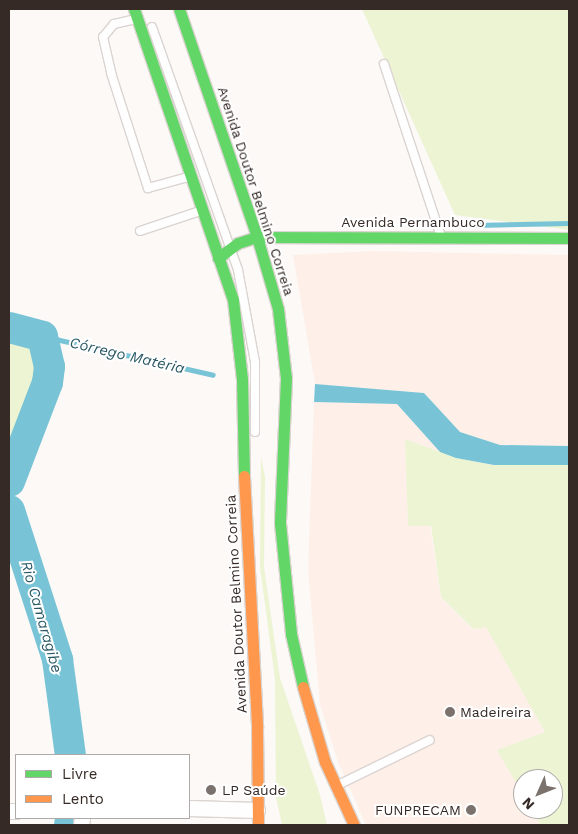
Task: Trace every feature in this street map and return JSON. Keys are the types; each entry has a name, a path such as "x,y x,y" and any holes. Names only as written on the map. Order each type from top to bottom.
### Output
{"main road":[{"name":"Avenida Doutor Belmino Correia","path":"179,9 278,309 286,378 280,523 284,585 299,675 332,781 354,825"},
{"name":"Avenida Doutor Belmino Correia","path":"140,15 202,211 233,300 242,378 246,537 258,728 258,825"},
{"name":"Avenida Pernambuco","path":"254,237 569,238"},
{"path":"218,258 232,247 254,237"}],"street":[{"path":"190,808 257,810"}],"lane":[{"path":"169,9 254,237 273,321 274,360"},
{"path":"191,176 148,188 111,74 102,37 114,24 140,15 232,247 255,362 255,440"},
{"path":"384,64 442,238"},
{"path":"140,230 202,211"},
{"path":"275,399 277,457 273,537 276,581"},
{"path":"254,489 253,538 262,634"},
{"path":"279,608 286,656 308,733 332,781 430,740"},
{"path":"257,810 266,786 267,747"}],"shaded area":[{"path":"373,251 569,255 569,446 500,445 460,432 424,393 315,384 293,255"},
{"path":"314,402 397,404 440,452 405,439 408,526 430,526 441,597 473,629 486,626 545,732 498,750 513,777 513,819 537,819 541,825 366,825 338,762 320,705 308,570"}],"green space":[{"path":"362,9 569,9 569,230 455,215"},
{"path":"9,327 42,336 49,366 47,382 19,448 9,439"},
{"path":"405,439 456,458 493,465 569,465 569,825 541,825 537,819 563,819 563,769 513,769 513,778 497,750 545,732 486,627 473,629 441,597 431,526 408,526"},
{"path":"261,456 265,477 264,567 280,678 320,795 327,825 282,825 276,797 275,679 260,567"}],"water":[{"path":"315,384 424,393 460,432 500,445 569,446 569,465 494,465 456,458 440,452 397,404 314,402"}],"waterway":[{"path":"476,225 569,223"},
{"name":"Rio Camaragibe","path":"9,327 42,336 49,366 47,382 9,481"},
{"name":"Córrego Matéria","path":"42,336 213,375"},
{"name":"Rio Camaragibe","path":"9,510 57,659 70,754"},
{"name":"Rio Camaragibe","path":"69,825 70,819"}],"traffic: fast":[{"path":"134,9 233,300 242,379 244,476"},
{"path":"179,9 257,237 278,309 286,378 280,523 291,634 303,687"},
{"path":"218,258 238,243 257,237 569,238"}],"traffic: slow":[{"path":"244,476 257,728 258,825"},
{"path":"303,687 325,762 354,825"}],"place":[{"name":"Madeireira","path":"450,712"},
{"name":"LP Saúde","path":"211,790"},
{"name":"FUNPRECAM","path":"471,810"}]}
